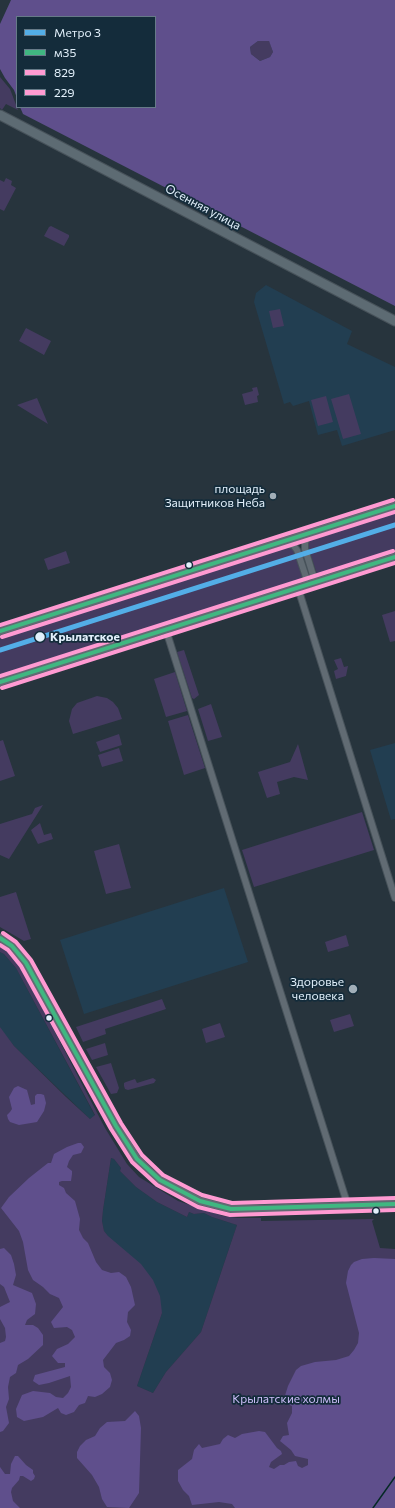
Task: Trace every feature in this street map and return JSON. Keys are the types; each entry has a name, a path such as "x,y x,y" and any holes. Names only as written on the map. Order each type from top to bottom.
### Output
{"main road":[{"name":"Осенняя улица","path":"1,115 395,320"}],"street":[{"path":"0,631 395,506"},
{"path":"316,531 307,538 305,549 314,577 319,580 325,579"},
{"path":"279,543 293,545 298,550 306,577 305,581 299,588"},
{"path":"0,682 395,557"},
{"path":"299,588 395,898"},
{"path":"166,630 348,1206"},
{"path":"0,938 12,946 26,963 116,1126 137,1159 151,1173 170,1186 200,1201 231,1209 259,1210 395,1204"}],"shaded area":[{"path":"266,285 352,331 347,344 395,367 395,430 342,446 337,430 318,435 309,401 293,406 290,402 284,404 254,302 256,293"},
{"path":"395,743 395,819 391,820 370,750"},
{"path":"224,888 248,962 84,1014 60,940"},
{"path":"0,952 4,954 16,968 95,1116 90,1119 14,1046 1,1030"},
{"path":"111,1158 114,1159 121,1168 120,1171 136,1187 157,1202 187,1217 189,1212 194,1214 204,1213 237,1225 201,1332 166,1372 153,1393 137,1386 162,1313 104,1231 102,1221 103,1210"}],"green space":[{"path":"11,0 395,0 395,306 23,114 20,108 156,108 156,16 16,16 16,95 0,69 0,24","holes":["258,41 269,41 273,52 270,57 260,61 251,54 250,47"]},
{"path":"269,40 273,52 270,57 260,61 251,54 250,47 258,41"},
{"path":"0,77 10,89 18,110 6,104 2,110 0,108"},
{"path":"6,178 12,181 11,185 16,188 4,211 0,209 0,180 4,182"},
{"path":"51,226 69,235 64,246 44,236"},
{"path":"280,309 284,326 273,328 269,311"},
{"path":"26,328 51,341 44,355 19,341"},
{"path":"257,387 259,395 257,396 258,402 245,405 242,394 253,391 252,388"},
{"path":"349,394 361,434 343,439 331,399"},
{"path":"326,396 333,422 318,426 311,400"},
{"path":"37,398 48,424 17,405"},
{"path":"395,513 395,554 321,577 317,574 308,547 308,543 311,540"},
{"path":"289,546 294,549 304,579 299,585 0,677 0,638"},
{"path":"66,551 70,563 48,570 44,559"},
{"path":"395,611 395,641 390,642 382,615"},
{"path":"184,650 199,695 194,699 192,698 177,652"},
{"path":"341,658 344,667 348,666 346,676 336,679 334,671 338,669 334,660"},
{"path":"175,672 187,711 166,717 154,679"},
{"path":"97,696 107,698 113,702 118,708 122,719 73,734 69,721 72,709 77,703"},
{"path":"211,704 222,737 208,741 198,709"},
{"path":"188,715 205,768 184,775 168,721"},
{"path":"119,734 122,745 100,752 96,742"},
{"path":"3,740 15,776 0,781 0,741"},
{"path":"298,744 308,780 294,777 277,782 280,794 267,798 258,772 290,762"},
{"path":"119,748 123,761 102,767 98,755"},
{"path":"43,805 9,859 0,855 0,824 32,814 35,808"},
{"path":"362,812 374,850 254,887 242,850"},
{"path":"40,823 44,835 51,833 53,839 38,844 31,830"},
{"path":"119,844 131,888 106,894 94,851"},
{"path":"16,892 31,939 24,941 0,927 0,897"},
{"path":"346,935 349,946 328,952 325,942"},
{"name":"Крылатские холмы","path":"0,946 16,959 105,1128 127,1164 139,1177 178,1201 223,1216 238,1218 261,1218 261,1221 374,1219 372,1221 380,1248 395,1249 395,1508 0,1508 0,1027 14,1046 66,1097 90,1119 95,1115 16,968 4,954 0,952","holes":["111,1158 114,1159 121,1168 120,1171 136,1187 157,1202 187,1217 189,1212 194,1214 204,1213 237,1225 201,1332 166,1372 153,1393 137,1386 162,1313 160,1296 153,1280 141,1264 104,1231 102,1221 103,1210"]},
{"path":"162,999 166,1009 105,1029 106,1034 83,1042 76,1027"},
{"path":"350,1014 354,1026 334,1032 330,1020"},
{"path":"220,1023 225,1037 206,1043 202,1029"},
{"path":"105,1043 108,1055 92,1060 86,1049"},
{"path":"111,1063 119,1088 117,1093 111,1094 96,1067"},
{"path":"153,1078 156,1080 154,1083 128,1090 125,1089 124,1086 124,1083 135,1079 137,1083"},
{"path":"18,1086 27,1090 31,1105 35,1104 35,1096 37,1094 44,1095 46,1103 44,1111 37,1122 19,1125 10,1122 8,1119 7,1115 12,1109 9,1097 14,1088"},
{"path":"81,1143 84,1147 81,1153 73,1155 69,1161 67,1167 72,1171 71,1181 59,1182 59,1185 64,1188 66,1193 75,1201 80,1219 79,1230 83,1238 88,1243 96,1262 102,1270 111,1273 119,1272 126,1277 131,1287 135,1305 128,1312 127,1322 131,1330 130,1336 116,1343 103,1360 104,1367 110,1373 112,1380 110,1387 102,1394 95,1397 88,1396 85,1403 79,1405 74,1412 66,1415 61,1413 58,1408 43,1417 24,1421 17,1417 16,1409 22,1395 33,1391 50,1393 56,1397 63,1398 68,1393 71,1387 70,1376 39,1385 33,1381 35,1375 65,1367 65,1363 58,1363 52,1356 57,1349 68,1344 75,1337 72,1330 67,1327 54,1328 51,1322 63,1307 59,1298 50,1294 33,1280 28,1270 23,1242 19,1231 1,1208 9,1197 29,1178 48,1163 51,1163 54,1154"},
{"path":"4,1248 11,1255 14,1264 16,1275 13,1285 32,1293 36,1304 35,1314 27,1320 25,1325 33,1325 38,1328 43,1335 43,1345 28,1359 18,1365 16,1373 10,1377 8,1387 9,1399 6,1407 9,1423 3,1431 0,1432 0,1343 5,1341 6,1337 5,1328 0,1319 0,1307 10,1302 4,1287 0,1284 0,1249"},
{"path":"362,1259 395,1259 395,1508 235,1508 232,1504 219,1502 192,1505 189,1496 183,1490 178,1481 178,1470 192,1459 194,1450 199,1444 202,1448 220,1444 228,1435 235,1438 242,1434 259,1431 265,1432 282,1454 271,1462 269,1467 274,1469 280,1465 296,1461 298,1466 302,1468 308,1465 308,1459 295,1456 291,1450 280,1441 283,1436 289,1435 287,1423 292,1413 292,1406 283,1402 288,1386 296,1370 301,1366 315,1362 336,1360 349,1356 354,1350 358,1343 359,1333 346,1283 348,1271 354,1262"},
{"path":"135,1411 139,1416 141,1428 139,1493 129,1508 107,1507 102,1499 99,1487 92,1475 77,1458 77,1452 86,1440 95,1436 100,1428 107,1422 125,1421"},
{"path":"15,1456 18,1456 33,1470 35,1476 31,1481 23,1476 20,1476 19,1480 12,1488 11,1492 13,1501 20,1508 0,1508 0,1467 5,1474 10,1474 11,1464"}],"waterway":[{"path":"373,1508 395,1477"}],"metro line":[{"name":"3","path":"0,650 395,525"}],"transit line":[{"name":"229","path":"0,625 393,500"},
{"name":"м35","path":"0,631 395,506"},
{"name":"829","path":"2,637 395,512"},
{"name":"229","path":"0,676 393,551"},
{"name":"м35","path":"0,682 395,557"},
{"name":"829","path":"2,688 395,563"},
{"name":"229","path":"3,933 16,942 31,960 121,1123 142,1155 163,1175 202,1195 232,1203 395,1198"},
{"name":"м35","path":"0,938 12,946 26,963 116,1126 137,1159 160,1180 200,1201 231,1209 395,1204"},
{"name":"829","path":"0,945 8,950 21,966 111,1129 132,1162 157,1185 198,1207 230,1215 395,1210"}],"place":[{"name":"площадь Защитников Неба","path":"273,496"},
{"name":"Крылатское","path":"40,637"},
{"name":"Здоровье человека","path":"353,989"}]}
